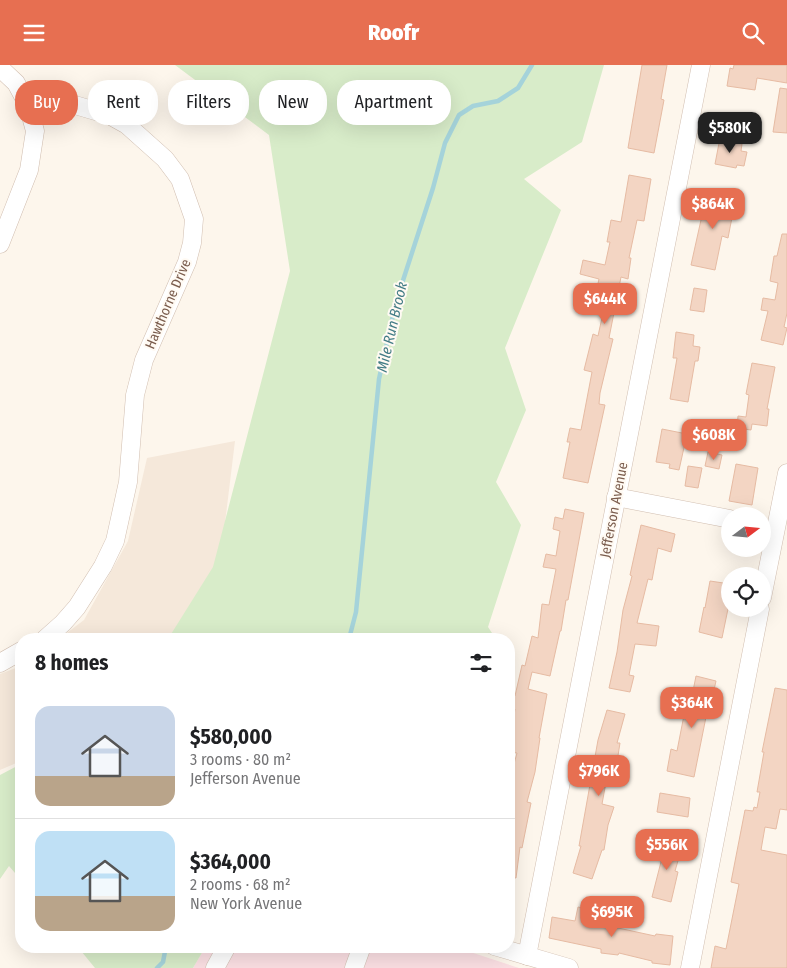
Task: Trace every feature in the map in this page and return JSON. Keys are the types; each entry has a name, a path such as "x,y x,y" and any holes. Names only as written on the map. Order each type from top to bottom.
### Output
{"street":[{"name":"Jefferson Avenue","path":"527,956 701,65"},
{"path":"0,68 15,82"},
{"name":"Hawthorne Drive","path":"52,633 77,607 103,566 115,541 128,482 135,395 147,353 187,262 192,243 194,219 187,194 180,179 165,159 127,125 110,115 78,106"},
{"path":"0,243 30,170 35,131 34,125"},
{"path":"768,567 787,473"},
{"path":"616,497 721,517"},
{"path":"690,968 758,617"},
{"path":"0,663 15,654"},
{"path":"515,952 569,968"},
{"path":"215,968 223,953"},
{"path":"354,968 359,953"}],"shaded area":[{"path":"235,441 219,572 182,633 67,633 84,620 128,541 147,458"},
{"path":"15,668 15,764 0,770 0,674"},
{"path":"202,953 473,953 519,968 193,968"}],"green space":[{"path":"175,65 604,65 582,142 524,179 561,210 505,348 526,410 496,482 521,525 488,627 492,633 172,633 213,567 290,271 269,135 249,120 249,80 195,80"},
{"path":"15,767 15,873 9,866 0,879 0,775"},
{"path":"83,953 202,953 193,968 95,968"}],"building":[{"path":"642,65 667,65 661,99 664,100 654,153 628,148"},
{"path":"734,65 787,65 787,83 757,78 755,90 727,86 730,68 733,69"},
{"path":"780,88 787,89 787,133 773,132"},
{"path":"726,113 748,118 745,129 723,126"},
{"path":"720,138 742,144 741,151 747,152 744,166 737,165 736,168 715,164"},
{"path":"629,175 651,179 644,221 637,220 629,258 631,258 628,279 621,277 609,338 613,339 600,393 599,404 605,405 588,483 563,478 570,442 567,442 570,428 581,430 592,372 584,370 593,334 598,336 605,304 594,301 599,279 580,274 583,260 605,265 610,242 607,242 611,220 621,222"},
{"path":"707,193 733,199 732,206 734,207 728,238 722,236 715,270 691,265"},
{"path":"782,234 787,234 787,313 784,327 787,328 783,345 761,340 768,311 761,310 763,298 775,300 778,283 770,281 774,256 777,256"},
{"path":"694,288 707,290 704,312 690,310"},
{"path":"676,332 694,335 693,346 700,347 698,361 695,361 688,402 670,399 677,358 673,358"},
{"path":"752,363 775,367 767,409 769,409 767,426 752,424 751,430 737,428 738,416 746,417 749,395 746,394"},
{"path":"662,429 687,434 679,470 669,468 670,464 656,462"},
{"path":"708,452 722,455 719,469 705,466"},
{"path":"736,464 758,468 752,505 729,501"},
{"path":"688,466 702,468 698,488 685,486"},
{"path":"565,509 584,513 568,600 566,600 550,676 532,672 528,689 547,694 535,772 527,802 531,803 522,848 520,847 516,878 515,760 517,753 515,753 515,696 522,665 525,666 532,636 538,638 542,604 549,605 556,569 543,567 546,554 556,556 560,531 553,529 555,517 563,519"},
{"path":"641,525 675,534 671,552 658,548 652,580 648,579 637,623 659,626 656,646 635,644 629,675 634,676 630,692 609,688"},
{"path":"710,581 721,583 721,617 726,617 722,638 699,632"},
{"path":"696,676 716,681 711,703 709,702 694,777 667,771 671,749 677,751 685,710 689,711"},
{"path":"775,688 787,690 787,810 780,809 776,829 765,827 761,850 787,855 787,968 711,968 715,946 726,949 739,884 731,882 745,810 753,811 754,807 757,808 760,792 757,792 764,752 762,752"},
{"path":"607,710 625,714 617,743 620,743 616,768 609,766 602,804 614,807 608,825 604,850 602,850 592,879 573,873 581,846 579,846 598,740"},
{"path":"660,793 690,798 688,817 657,812"},
{"path":"660,840 682,847 675,871 678,872 671,902 652,897 662,858 655,856"},
{"path":"578,907 597,911 595,924 655,936 656,934 673,936 670,965 652,963 652,961 619,953 618,955 601,953 601,949 549,938 552,917 575,921"}],"waterway":[{"name":"Mile Run Brook","path":"351,633 356,612 379,379 396,302 433,188 445,143 459,115 473,106 498,101 518,88 532,65"},
{"name":"Mile Run Brook","path":"157,968 163,962 165,953"}]}
